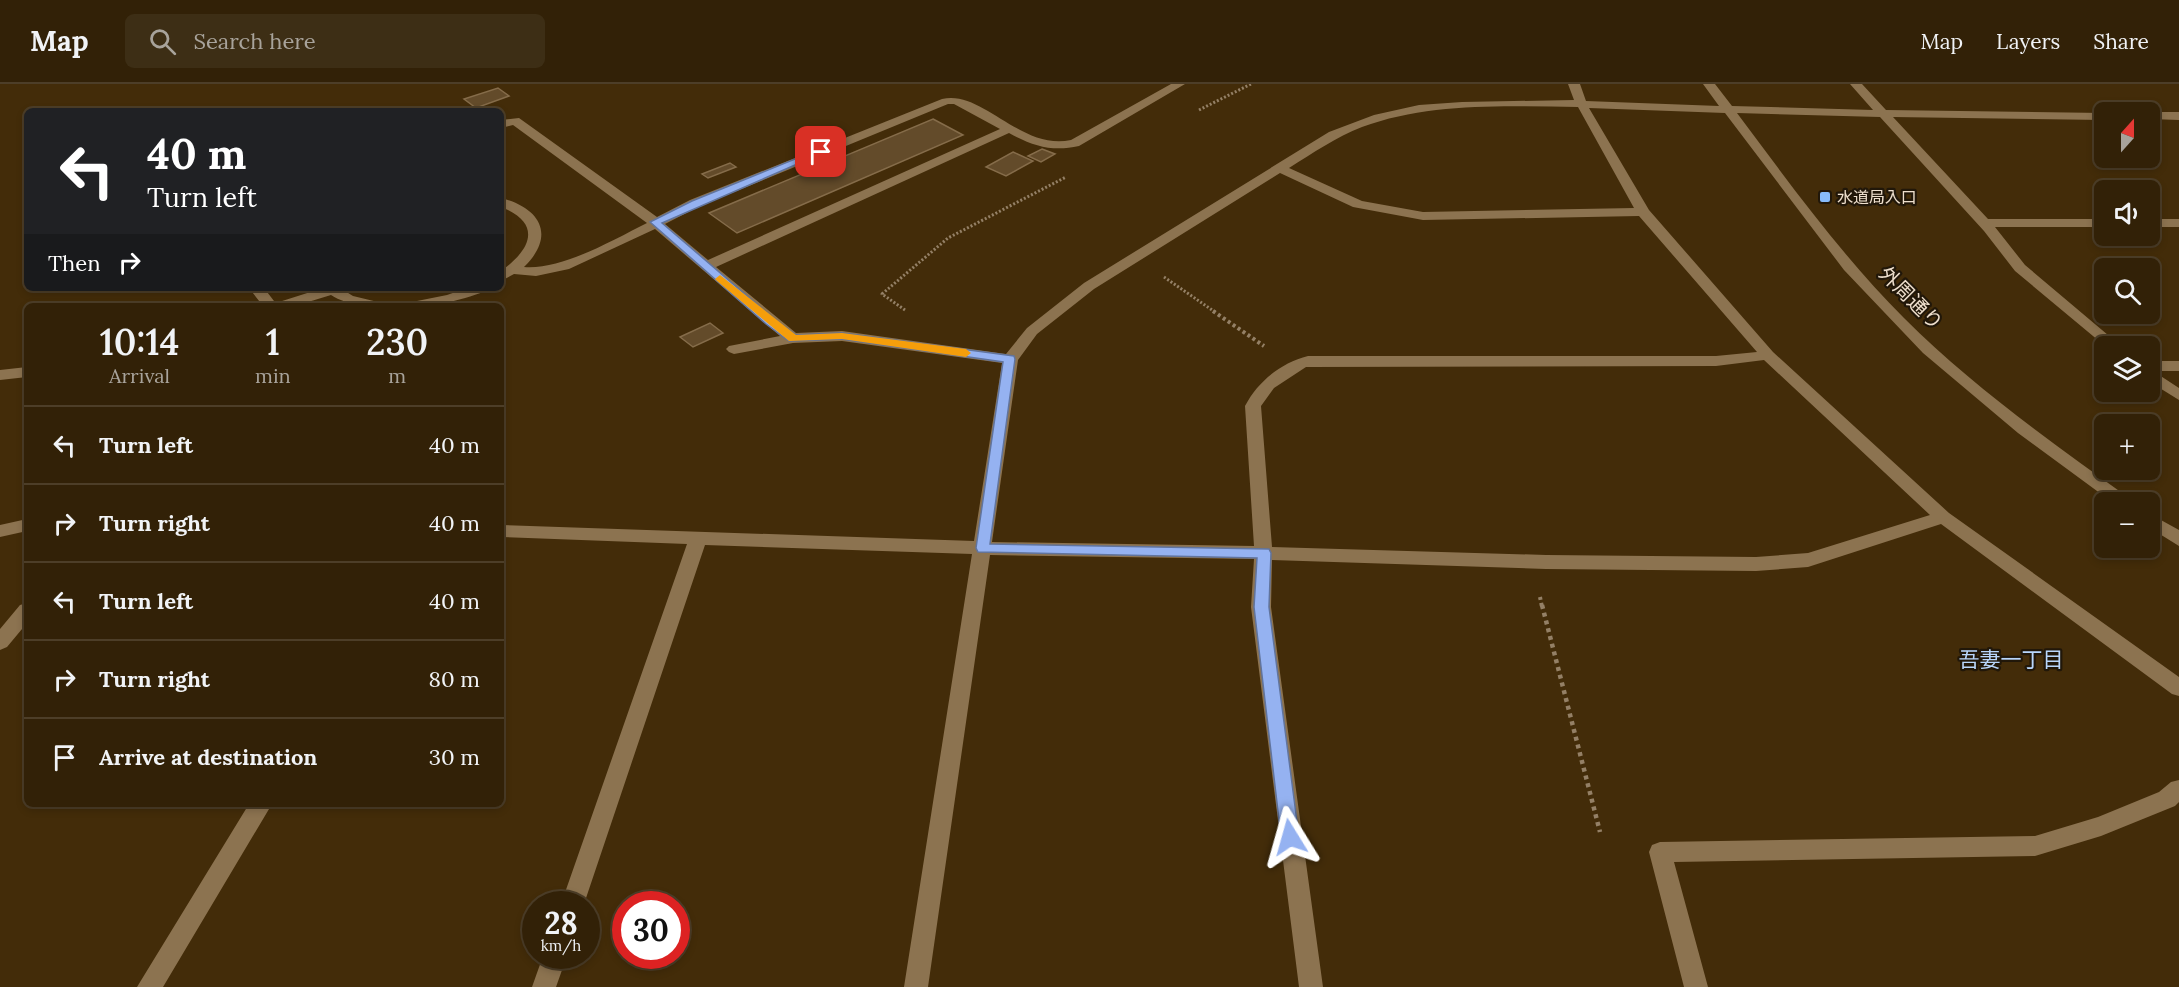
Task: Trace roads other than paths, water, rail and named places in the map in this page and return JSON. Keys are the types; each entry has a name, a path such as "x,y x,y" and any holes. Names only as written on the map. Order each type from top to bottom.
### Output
{"street":[{"path":"507,274 536,272 564,266 630,237 695,203 946,100 956,100 1036,143 1061,146 1075,143 1179,84"},
{"path":"1574,84 1581,102 1643,212 1768,355 1942,517 2179,688"},
{"name":"外周通り","path":"1709,84 1814,226 1905,327 1995,406 2050,450 2109,492"},
{"path":"1856,84 1985,223 2020,268 2102,336"},
{"path":"916,987 1010,359 1032,331 1089,286 1333,135 1357,123 1400,110 1428,106 1581,102 1885,115 2094,116"},
{"path":"2160,116 2179,116"},
{"path":"504,123 515,121 655,222 770,321 794,338"},
{"path":"706,266 1009,129"},
{"path":"1280,168 1358,204 1423,216 1643,212"},
{"path":"504,203 516,207 532,218 537,234 531,252 507,274"},
{"path":"1985,223 2094,223"},
{"path":"2160,223 2179,223"},
{"path":"258,291 268,303"},
{"path":"289,303 325,291"},
{"path":"334,291 348,299 365,303"},
{"path":"428,303 450,299 473,291"},
{"path":"734,349 794,338 842,336 1010,359"},
{"path":"1311,987 1261,607 1264,553 1252,407 1261,392 1292,366 1308,361 1716,361 1768,355"},
{"path":"2160,366 2179,366"},
{"path":"0,375 24,372"},
{"path":"2160,382 2179,395"},
{"path":"504,531 982,548 1264,553 1531,562 1756,564 1808,560 1942,517"},
{"path":"0,531 24,526"},
{"path":"2160,527 2179,539"},
{"path":"576,891 698,538"},
{"path":"0,642 24,614"},
{"path":"1696,987 1660,852 2035,846 2101,826 2168,799 2179,789"},
{"path":"149,987 259,807"},
{"path":"544,987 550,969"}],"place":[{"name":"水道局入口","path":"1825,197"}],"district":[{"name":"吾妻一丁目","path":"2011,660"}]}
